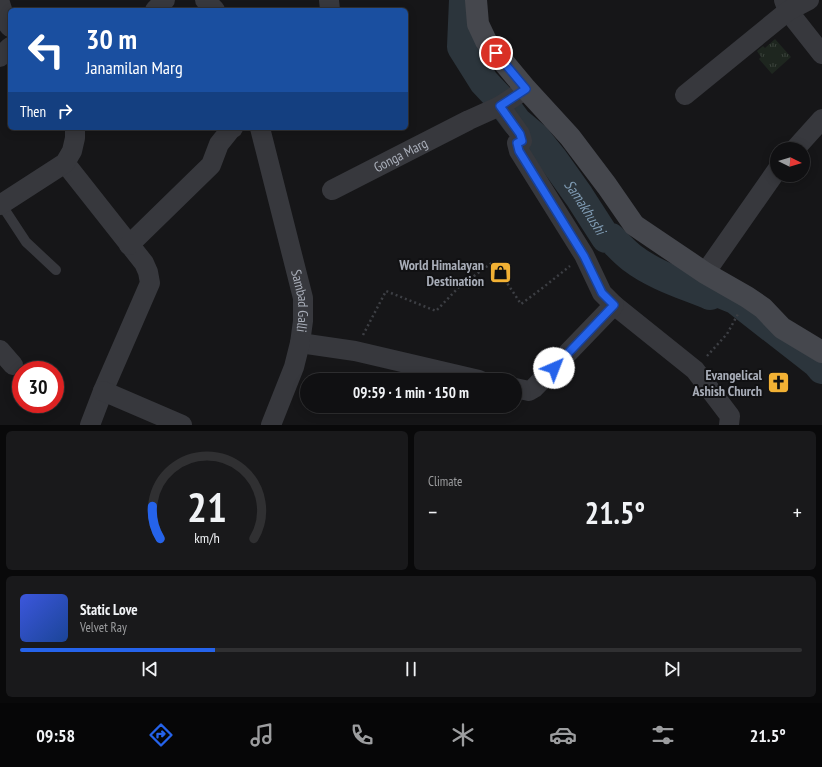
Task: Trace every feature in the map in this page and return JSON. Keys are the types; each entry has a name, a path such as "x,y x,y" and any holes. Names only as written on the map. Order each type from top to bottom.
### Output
{"street":[{"path":"157,8 165,0"},
{"path":"205,0 213,8"},
{"path":"476,0 478,24 512,98 522,141 517,143 519,151 584,256 602,293 614,305 695,370 730,416 730,425"},
{"path":"685,95 786,6 809,0"},
{"path":"0,3 8,24"},
{"path":"786,6 822,54"},
{"path":"0,58 8,49"},
{"path":"512,98 570,137 634,225 705,273 747,297 763,308 782,328 822,352"},
{"name":"Gonga Marg","path":"332,190 512,98"},
{"path":"801,142 822,119"},
{"path":"0,205 65,163 72,151 75,130"},
{"path":"129,245 211,165 219,144 230,130"},
{"name":"Sambad Galli","path":"261,130 303,298 303,320 300,343 354,351 449,373"},
{"path":"65,163 144,263 148,272 150,283 103,391 90,425"},
{"path":"705,273 770,180"},
{"path":"522,390 529,391 534,388 614,305"},
{"path":"271,425 294,367 300,343"},
{"path":"0,350 12,364"},
{"path":"103,391 182,425"}],"lane":[{"path":"0,205 26,242 56,270"}],"path":[{"path":"354,351 386,291 436,311 459,287 493,262 521,304 584,256"},
{"path":"695,370 727,334 747,297"}],"green space":[{"path":"775,39 791,57 772,74 759,59 761,57 757,51 763,46 765,48"}],"waterway":[{"name":"Samakhushi","path":"464,0 462,47 484,82 499,98 517,122 536,138 552,158 606,238 611,238 632,258 659,274 710,295 713,290 735,299 817,363 822,369"}],"place":[{"name":"World Himalayan Destination","path":"500,273"},
{"name":"Evangelical Ashish Church","path":"778,383"}],"route":[{"path":"496,53 526,89 500,106 520,134 522,141 517,143 519,151 584,256 602,293 614,305 554,368"}]}
